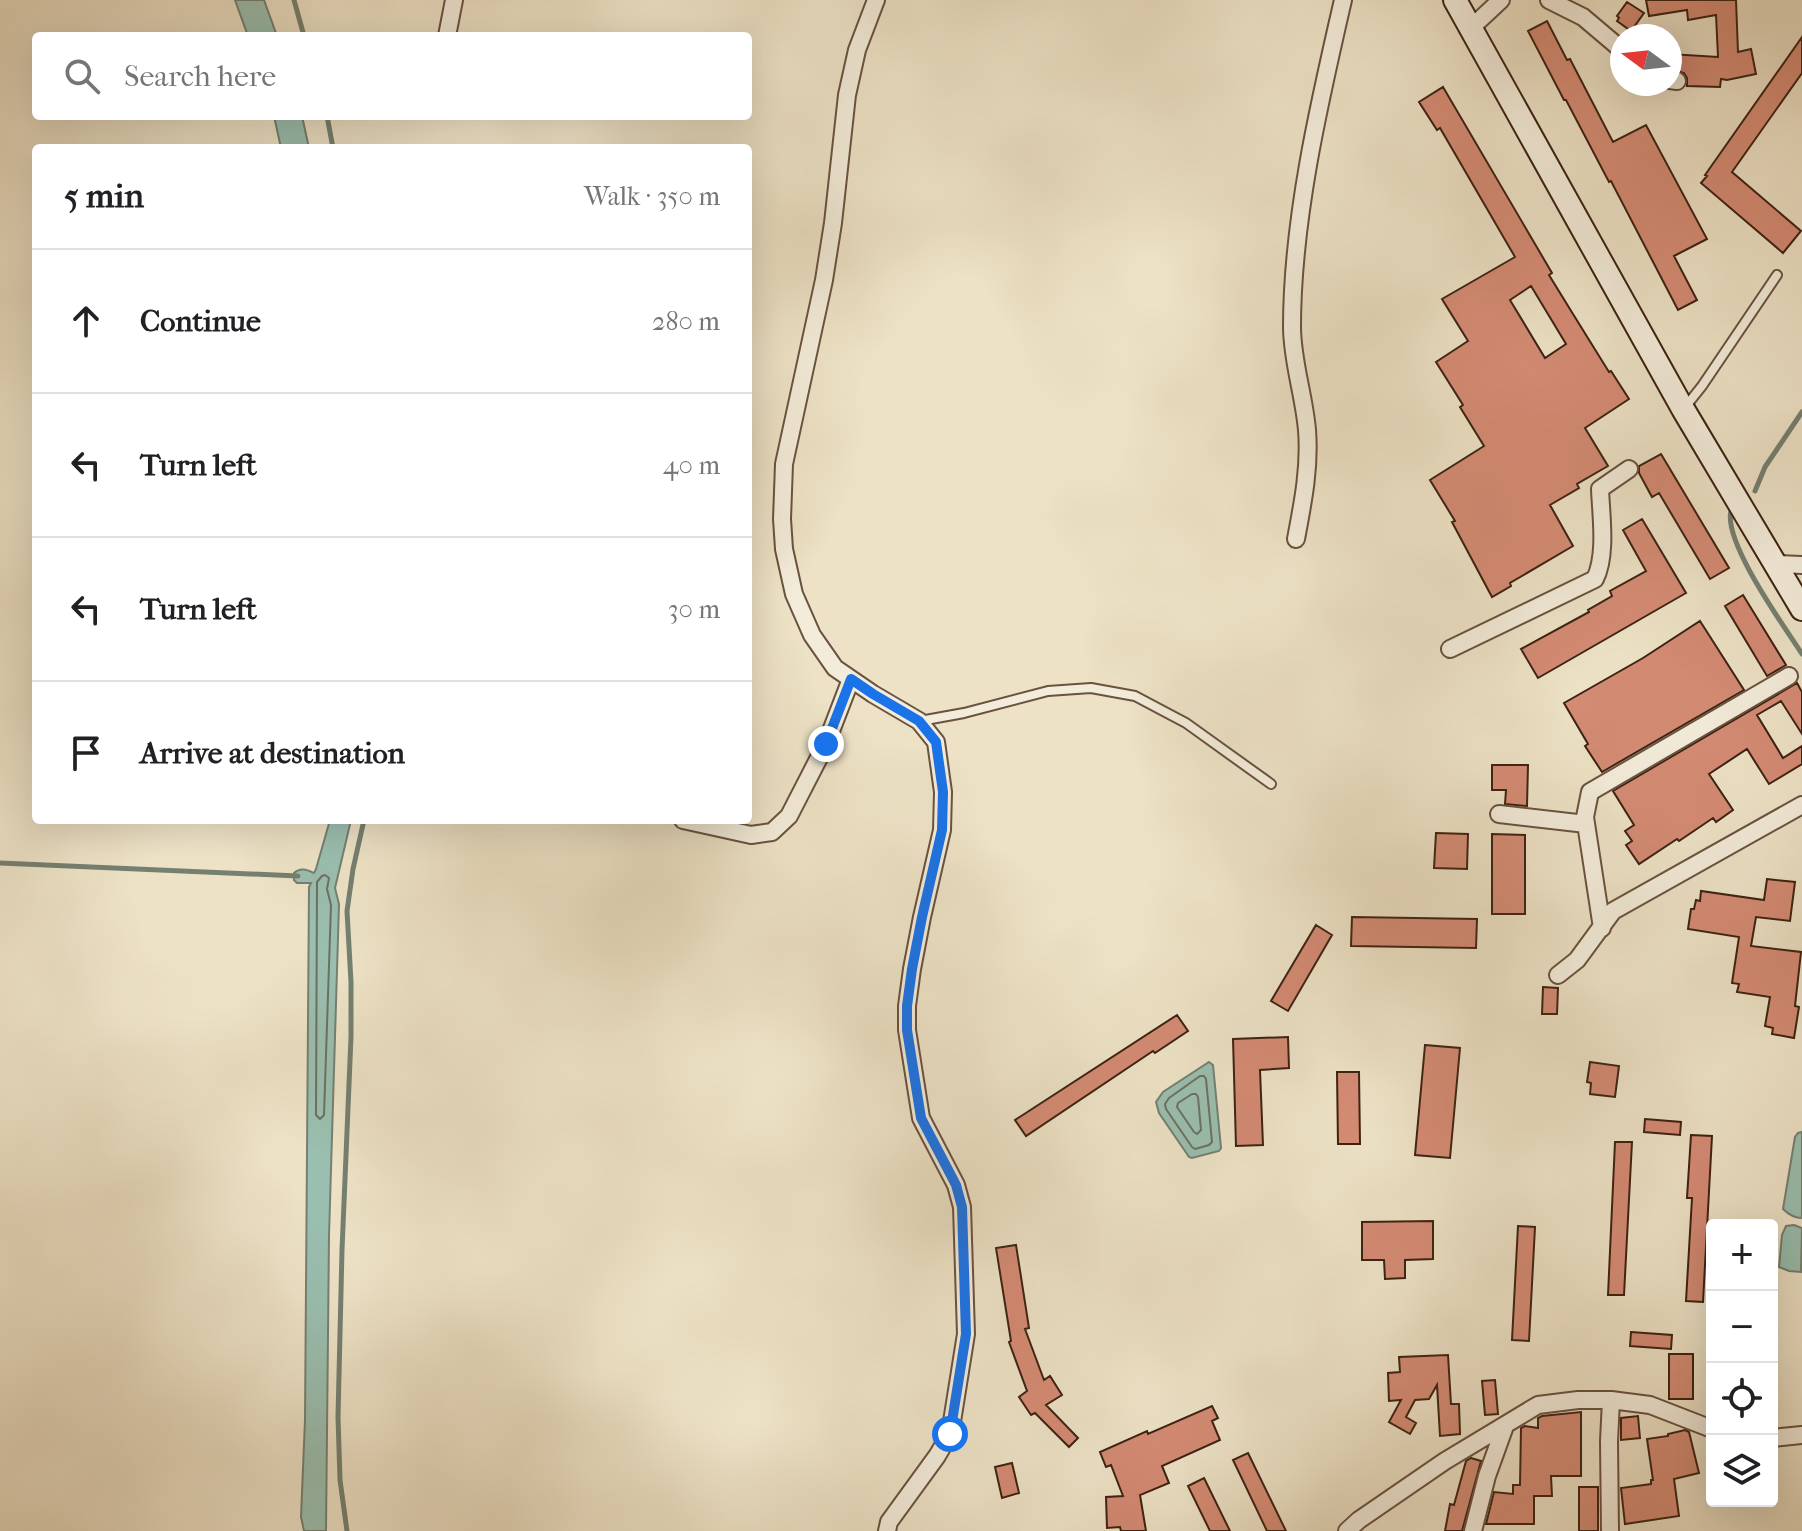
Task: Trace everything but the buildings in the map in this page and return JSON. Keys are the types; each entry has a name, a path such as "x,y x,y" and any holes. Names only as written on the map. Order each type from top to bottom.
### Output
{"street":[{"path":"448,32 454,0"},
{"path":"876,0 857,50 847,95 824,280 784,464 782,519 784,549 794,594 812,635 835,668 919,721 936,742 943,792 942,830 912,969 907,1030 921,1118 956,1185 962,1207 966,1334 950,1434 889,1522 887,1531"},
{"path":"1296,539 1308,469 1307,429 1293,348 1295,277 1300,221 1321,96 1343,0"},
{"path":"1455,0 1683,409 1802,609"},
{"path":"1471,28 1501,0"},
{"path":"1549,0 1583,17 1610,40"},
{"path":"1450,649 1595,579 1599,571 1602,541 1600,489 1629,469"},
{"path":"1775,564 1802,565"},
{"path":"1602,928 1585,817 1590,792 1789,676"},
{"path":"701,824 751,835 772,832 789,816 826,744 851,679"},
{"path":"1558,975 1577,960 1613,911 1802,805"},
{"path":"1499,814 1586,824"},
{"path":"1610,1531 1611,1400"},
{"path":"1347,1531 1445,1461 1538,1405 1611,1400 1650,1405 1706,1427"},
{"path":"1473,1531 1487,1476 1505,1426"},
{"path":"1778,1437 1802,1435"}],"lane":[{"path":"1683,409 1777,275"},
{"path":"919,721 964,713 1048,691 1091,688 1135,696 1186,723 1271,784"}],"water":[{"path":"235,0 264,0 276,32 247,32"},
{"path":"275,120 303,120 308,144 280,144"},
{"path":"329,824 350,824 335,888 339,904 329,1236 326,1531 304,1531 301,1517 305,1420 311,883 297,883 294,873 306,870 314,873"},
{"path":"1209,1062 1213,1065 1221,1148 1192,1158 1159,1113 1156,1102 1163,1092"},
{"path":"1802,1132 1802,1218 1792,1216 1783,1209 1795,1137"},
{"path":"1786,1226 1802,1228 1801,1272 1779,1267 1782,1235"}],"waterway":[{"path":"294,0 303,32"},
{"path":"328,120 332,144"},
{"path":"1755,491 1765,467 1802,412"},
{"path":"1731,511 1731,525 1745,562 1802,654"},
{"path":"347,1531 340,1480 338,1417 351,1037 347,911 363,824"},
{"path":"0,863 298,876"}],"route":[{"path":"826,744 851,679 919,721 936,742 943,792 942,830 912,969 907,1030 921,1118 956,1185 962,1207 966,1334 950,1434"}]}
